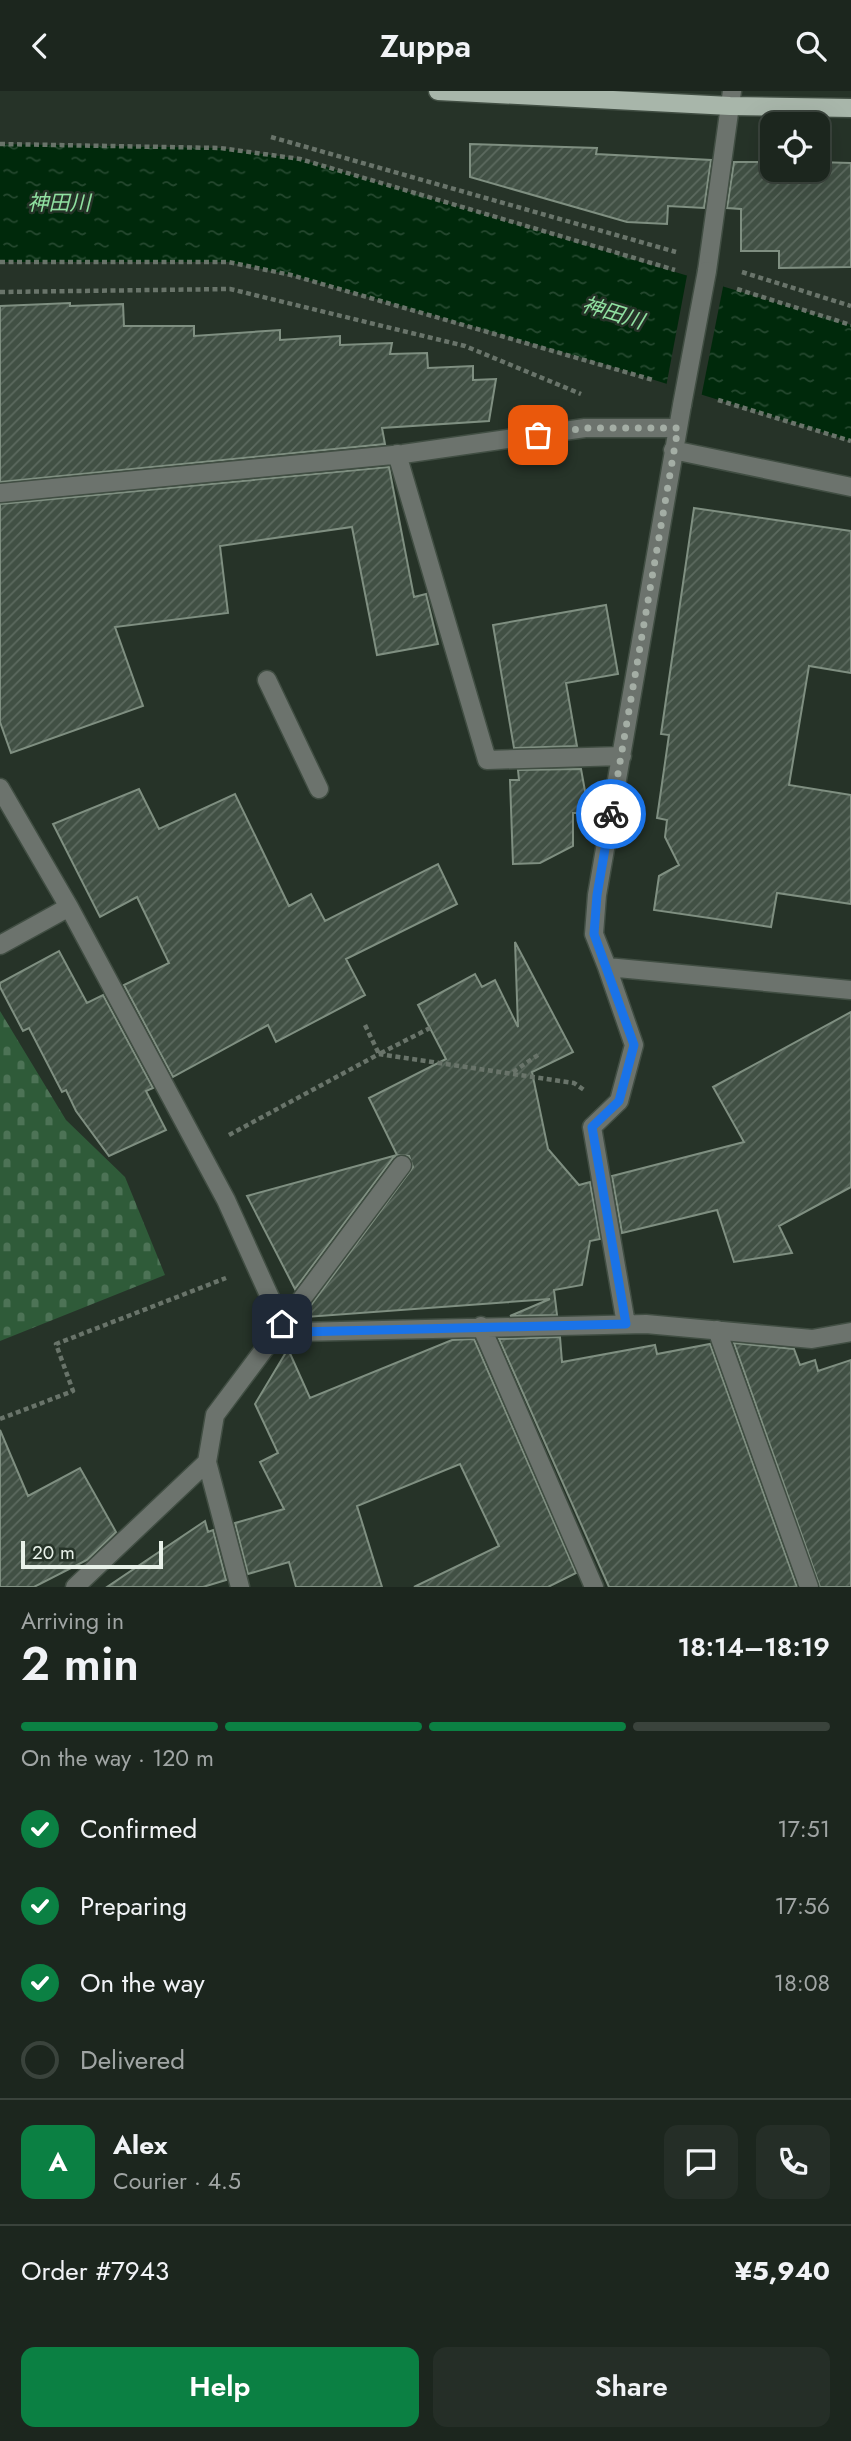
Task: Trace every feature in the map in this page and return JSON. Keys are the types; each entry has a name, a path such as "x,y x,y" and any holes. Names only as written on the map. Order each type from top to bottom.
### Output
{"main road":[{"path":"438,91 731,98 851,108"}],"street":[{"path":"626,1324 592,1127 619,1101 634,1045 594,934 597,895 707,266 731,98"},
{"path":"0,493 397,454 585,428 678,428"},
{"path":"673,450 851,487"},
{"path":"397,454 487,760 622,756"},
{"path":"267,680 319,789"},
{"path":"0,788 69,907 200,1151 282,1324 298,1332 626,1324 812,1339 851,1332"},
{"path":"0,945 69,907"},
{"path":"607,967 851,990"},
{"path":"240,1587 208,1462 215,1415 402,1165"},
{"path":"481,1326 594,1587"},
{"path":"717,1330 809,1587"},
{"path":"75,1587 208,1462"}],"path":[{"path":"271,137 851,306"},
{"path":"0,144 219,148 300,159 682,272"},
{"path":"0,262 228,262 291,275 657,381"},
{"path":"734,288 851,325"},
{"path":"0,292 230,289 465,346 584,395"},
{"path":"709,397 851,441"},
{"path":"365,1025 379,1053"},
{"path":"200,1151 430,1028"},
{"path":"379,1053 574,1083 587,1091 592,1127"},
{"path":"512,1073 538,1055"},
{"path":"0,1419 73,1391 57,1344 256,1267"}],"green space":[{"path":"0,1011 66,1120 125,1177 165,1275 0,1341"}],"water":[{"name":"神田川","path":"0,144 220,148 300,159 851,325 851,441 593,361 291,275 228,262 0,262"}],"pier":[{"path":"688,270 724,282 701,398 666,387"}],"building":[{"path":"470,144 597,148 596,154 711,160 704,208 668,206 667,224 627,222 470,177"},
{"path":"734,162 760,162 760,182 830,182 830,162 851,163 851,267 779,268 779,251 741,251 741,209 727,208"},
{"path":"70,303 70,306 123,304 124,326 194,326 194,336 280,330 280,340 340,336 340,345 392,343 390,354 427,353 428,368 473,366 473,380 496,379 489,421 382,428 385,444 0,482 0,306"},
{"path":"389,467 414,597 426,594 438,644 377,655 352,527 220,546 228,613 115,627 143,706 11,753 0,722 0,504"},
{"path":"694,508 851,531 851,673 809,666 789,785 851,795 851,904 777,893 771,927 654,910 659,876 679,865 665,837 667,820 657,818 669,735 661,734"},
{"path":"606,605 618,674 566,683 577,746 514,748 493,625"},
{"path":"581,769 589,813 573,813 573,846 540,863 513,864 510,780 519,780 518,770"},
{"path":"139,789 159,829 235,794 289,906 311,894 325,921 438,864 457,904 346,959 365,995 276,1042 268,1025 173,1077 124,985 169,963 137,897 100,917 53,824"},
{"path":"515,942 573,1052 532,1072 548,1149 579,1185 590,1182 600,1239 590,1241 582,1285 554,1290 557,1315 510,1316 550,1299 306,1317 306,1312 413,1167 409,1156 397,1155 369,1098 446,1059 418,1005 475,974 482,987 495,980 518,1027"},
{"path":"59,951 87,1003 103,995 153,1088 146,1091 166,1130 109,1156 76,1111 66,1090 62,1092 29,1028 23,1031 0,987 0,983"},
{"path":"851,1012 851,1187 779,1226 792,1253 734,1262 717,1210 622,1233 612,1176 744,1142 713,1087"},
{"path":"397,1155 393,1158 295,1289 247,1196"},
{"path":"560,1337 562,1362 655,1345 657,1354 710,1344 797,1587 609,1587 499,1339"},
{"path":"474,1339 576,1573 548,1587 414,1587 499,1546 460,1464 357,1506 382,1587 296,1587 289,1562 248,1574 235,1523 284,1509 260,1462 278,1453 255,1404 288,1349 310,1398 452,1340"},
{"path":"734,1343 794,1349 800,1365 815,1360 818,1371 851,1360 851,1587 820,1587"},
{"path":"0,1430 28,1496 80,1468 116,1532 87,1560 34,1587 0,1587"},
{"path":"205,1521 208,1532 213,1530 226,1580 203,1587 107,1587"}],"way so far":[{"path":"538,435 585,428 678,428 611,814"}],"route":[{"path":"282,1324 298,1332 626,1324 592,1127 619,1101 634,1045 594,934 597,895 611,814"}]}
